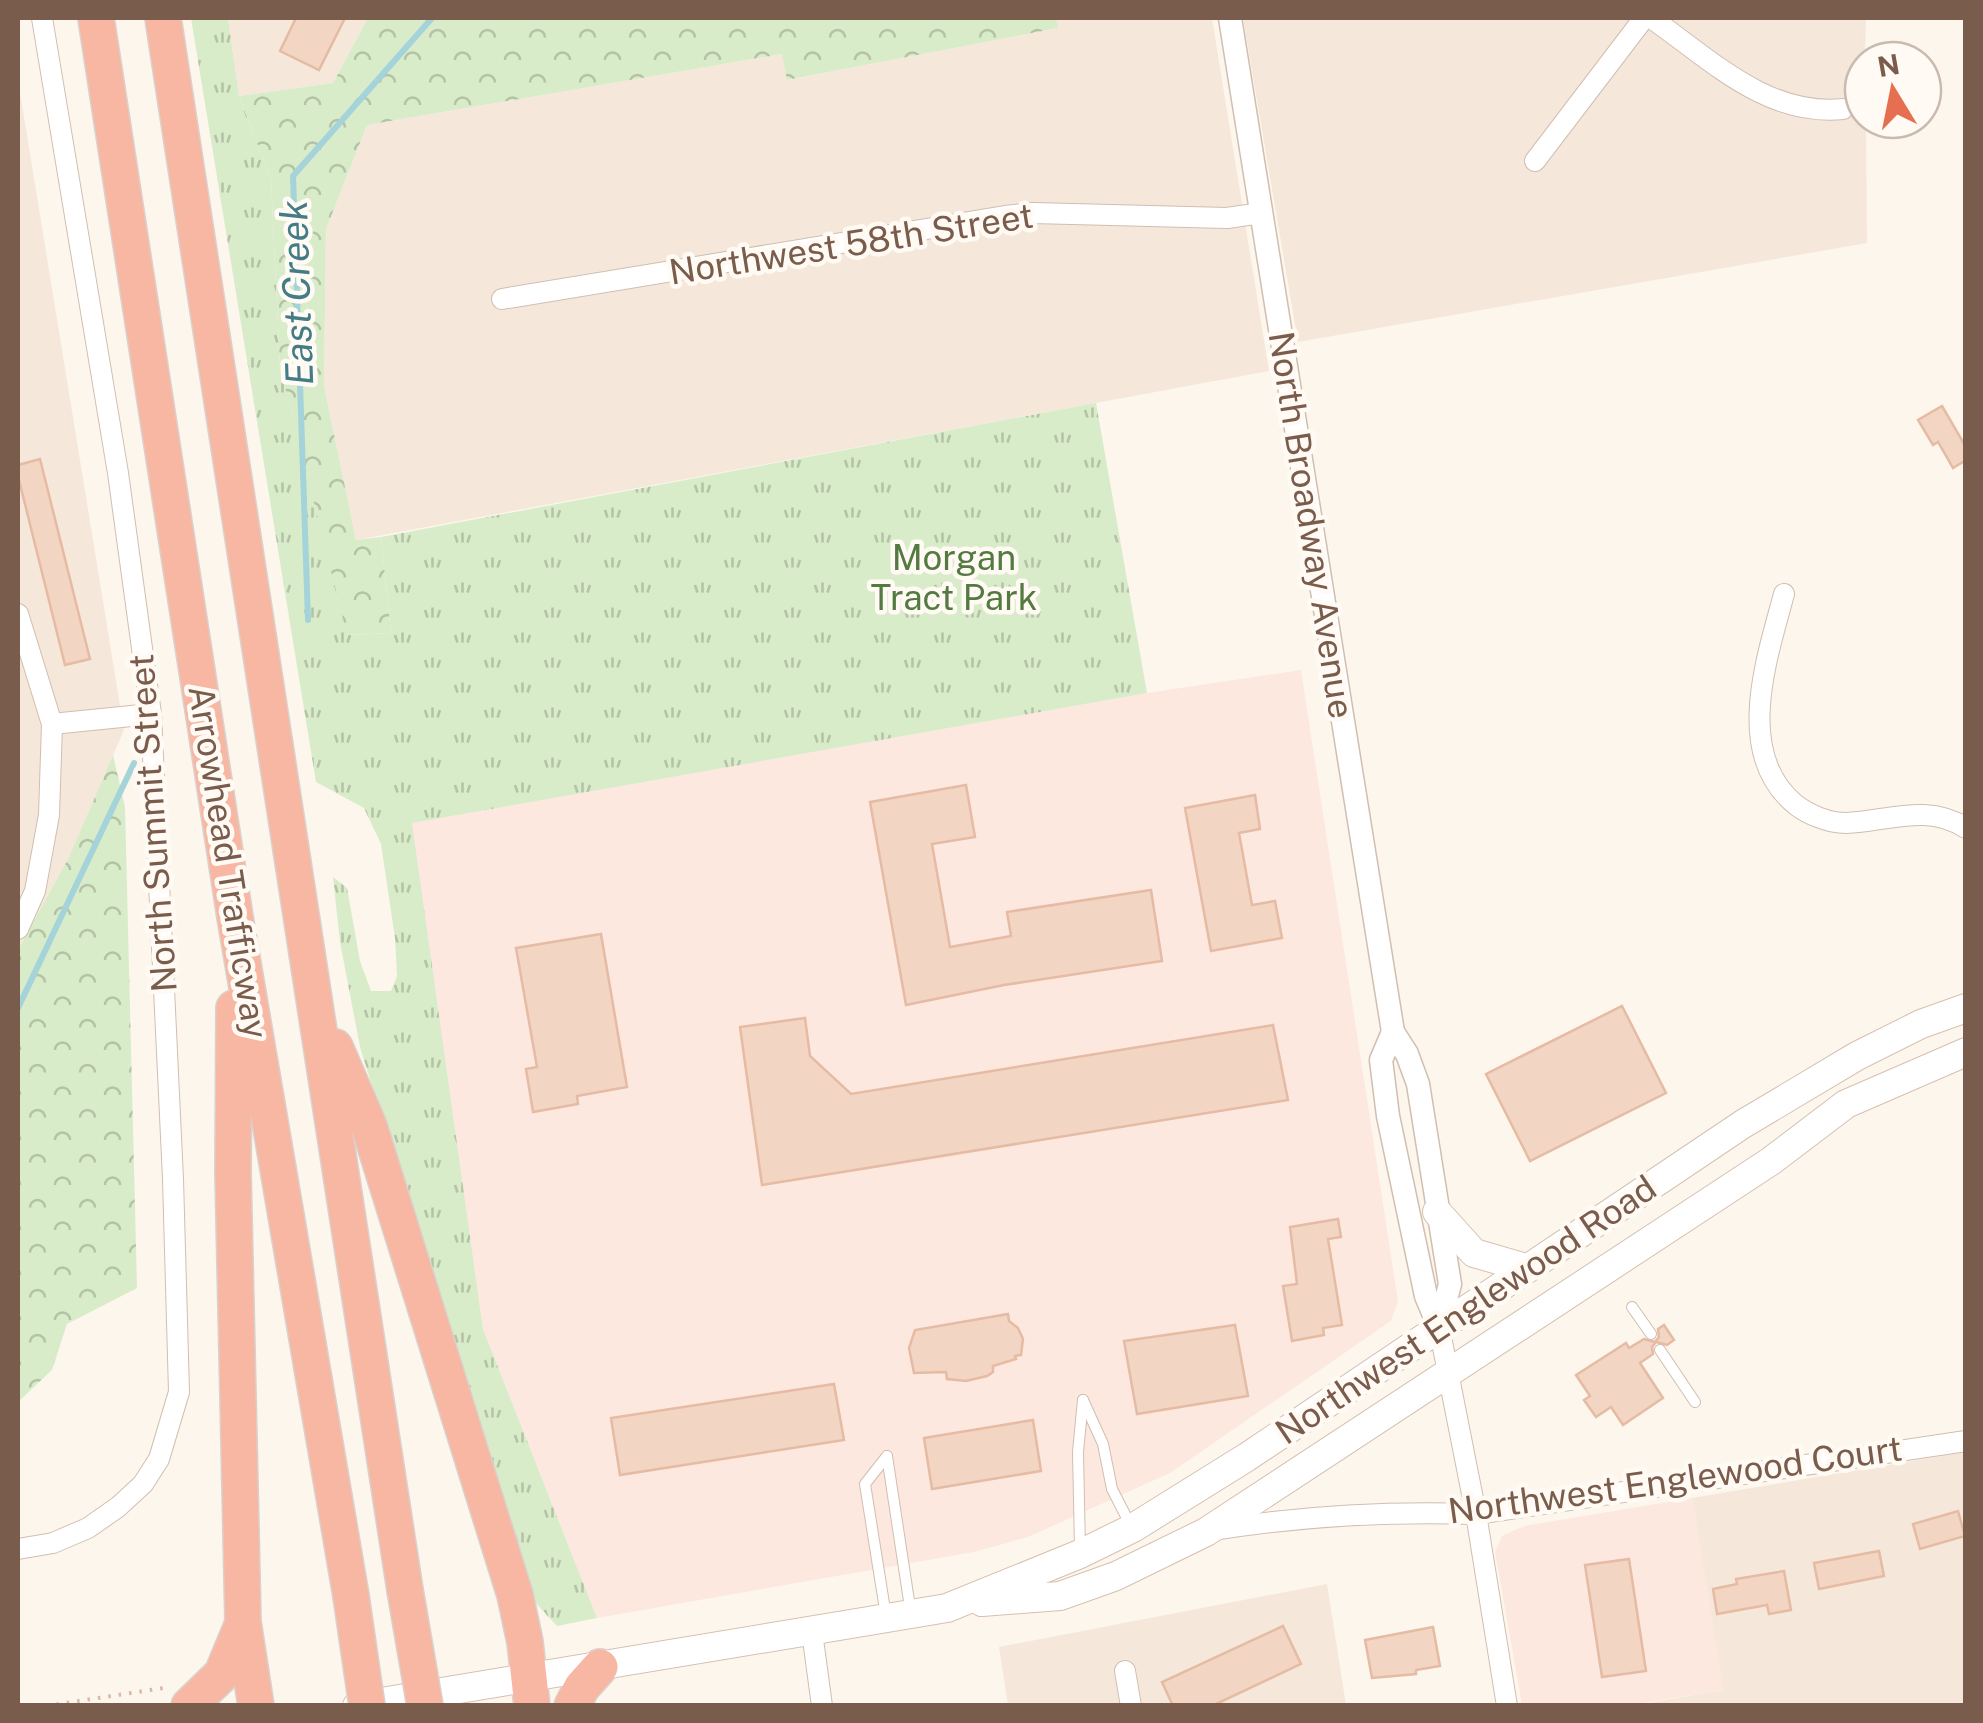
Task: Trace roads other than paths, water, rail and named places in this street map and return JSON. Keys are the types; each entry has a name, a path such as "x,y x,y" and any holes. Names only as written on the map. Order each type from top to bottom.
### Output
{"highway":[{"name":"Arrowhead Trafficway","path":"96,18 235,917 367,1706"},
{"name":"Arrowhead Trafficway","path":"163,18 425,1706"},
{"path":"235,917 233,1172 243,1622 256,1706"},
{"path":"315,1001 369,1126 514,1595 530,1691"},
{"path":"183,1696 222,1674 243,1622"},
{"path":"572,1706 600,1667"}],"main road":[{"name":"Northwest Englewood Road","path":"961,1604 1133,1528 1248,1457 1743,1124 1921,1024 1966,1008"},
{"name":"Northwest Englewood Road","path":"357,1706 530,1691 600,1667 961,1604 1060,1596 1116,1576 1206,1532 1771,1161 1846,1104 1966,1052"},
{"path":"1436,1212 1474,1253 1526,1268"}],"street":[{"name":"North Summit Street","path":"18,1549 53,1543 88,1528 131,1496 159,1458 179,1392 152,714 118,473 42,18"},
{"name":"North Broadway Avenue","path":"1230,18 1392,1032 1407,1054 1418,1084 1450,1284 1439,1327"},
{"path":"1535,161 1648,18 1773,100 1820,111 1843,108"},
{"name":"Northwest 58th Street","path":"502,300 1005,216 1033,213 1227,218 1261,213"},
{"path":"1784,594 1759,711 1766,760 1774,780 1802,810 1824,820 1844,823 1929,813 1950,818 1966,828"},
{"path":"18,614 52,724 48,815 36,891 18,929"},
{"path":"52,724 152,714"},
{"name":"North Broadway Avenue","path":"1392,1032 1381,1060 1388,1116 1426,1296 1439,1327 1508,1706"},
{"name":"Northwest Englewood Court","path":"1206,1532 1282,1519 1357,1514 1476,1514 1966,1441"},
{"path":"812,1632 822,1706"},
{"path":"1126,1671 1131,1706"}],"lane":[{"path":"1632,1307 1651,1334"},
{"path":"1660,1350 1695,1402"},
{"path":"1080,1554 1078,1452 1082,1400 1103,1444 1112,1489 1133,1528"},
{"path":"887,1456 899,1617 864,1484 887,1456"}],"waterway":[{"name":"East Creek","path":"308,620 293,176 432,18"},
{"name":"East Creek","path":"18,1008 134,763"}],"park label":[{"name":"Morgan Tract Park","path":"954,578"}]}
